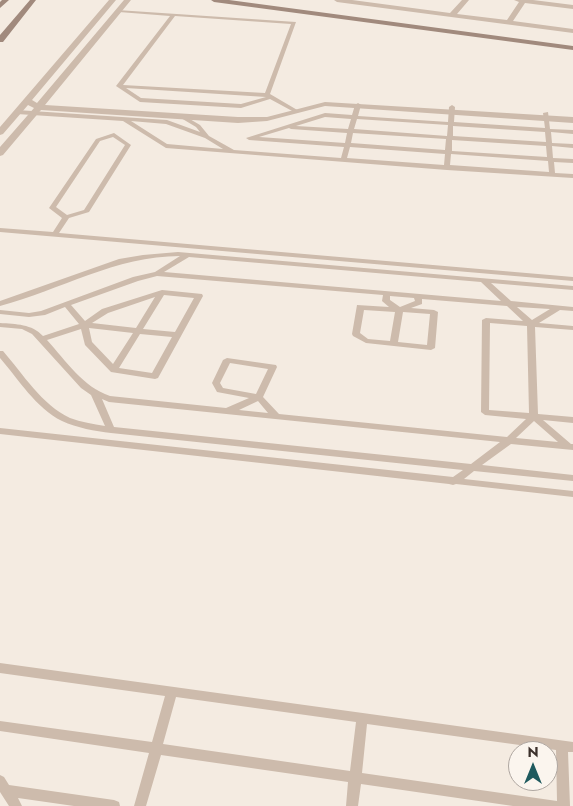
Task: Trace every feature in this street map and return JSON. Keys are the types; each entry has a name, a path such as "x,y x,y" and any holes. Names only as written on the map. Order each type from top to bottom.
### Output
{"street":[{"path":"0,6 6,0"},
{"path":"0,40 33,0"},
{"path":"0,132 113,0"},
{"path":"0,153 128,0"},
{"path":"214,0 573,48"},
{"path":"254,0 573,43"},
{"path":"337,0 573,31"},
{"path":"436,25 466,0"},
{"path":"509,22 520,0 573,7"},
{"path":"27,100 38,107 255,120 323,100 452,110 573,116"},
{"path":"293,109 325,104 452,110"},
{"path":"546,116 573,120"}],"lane":[{"path":"119,11 294,23 269,96"},
{"path":"119,86 173,15"},
{"path":"119,86 269,96 293,109"},
{"path":"119,86 140,100 241,106 269,96"},
{"path":"189,90 182,102 178,115 198,126 207,137"},
{"path":"343,160 358,106"},
{"path":"17,112 38,107 167,122 207,137 233,152"},
{"path":"447,168 452,110"},
{"path":"573,132 325,115 249,138 573,161"},
{"path":"546,116 552,175"},
{"path":"122,118 166,146 573,176"},
{"path":"287,126 449,139 573,146"},
{"path":"55,234 66,217 87,211 128,145 114,135 98,140 52,208 66,217"},
{"path":"0,230 573,278"},
{"path":"203,256 207,247"},
{"path":"273,262 275,253"},
{"path":"157,274 187,255"},
{"path":"0,304 138,257 187,255 573,288"},
{"path":"322,267 323,257"},
{"path":"453,482 508,441 534,416 531,324 473,270"},
{"path":"0,312 29,315 136,279 157,274 573,309"},
{"path":"549,276 550,286"},
{"path":"41,339 84,325 104,311 162,292 199,296 155,376 114,370 88,342 84,325 66,304"},
{"path":"114,370 162,292"},
{"path":"387,293 386,301 399,310"},
{"path":"399,310 419,302 418,296"},
{"path":"360,308 399,310 434,312 431,348 366,341 356,334 360,308"},
{"path":"531,324 559,308"},
{"path":"394,344 399,310"},
{"path":"573,328 486,320 485,412 573,420"},
{"path":"0,325 23,327 35,332 84,386 95,394 109,399 571,447"},
{"path":"84,325 176,335"},
{"path":"0,353 46,405 61,417 77,424 138,433 568,477 569,494 0,431"},
{"path":"228,412 259,397 273,367 227,360 216,384 220,390 259,397 276,416"},
{"path":"95,394 111,430"},
{"path":"534,416 571,447"},
{"path":"133,446 138,433"},
{"path":"218,455 221,441"},
{"path":"291,463 294,449"},
{"path":"0,668 567,746 564,806"},
{"path":"140,806 172,692"},
{"path":"352,806 362,718"},
{"path":"0,726 554,806"},
{"path":"3,785 16,806"},
{"path":"3,785 114,806"}]}
